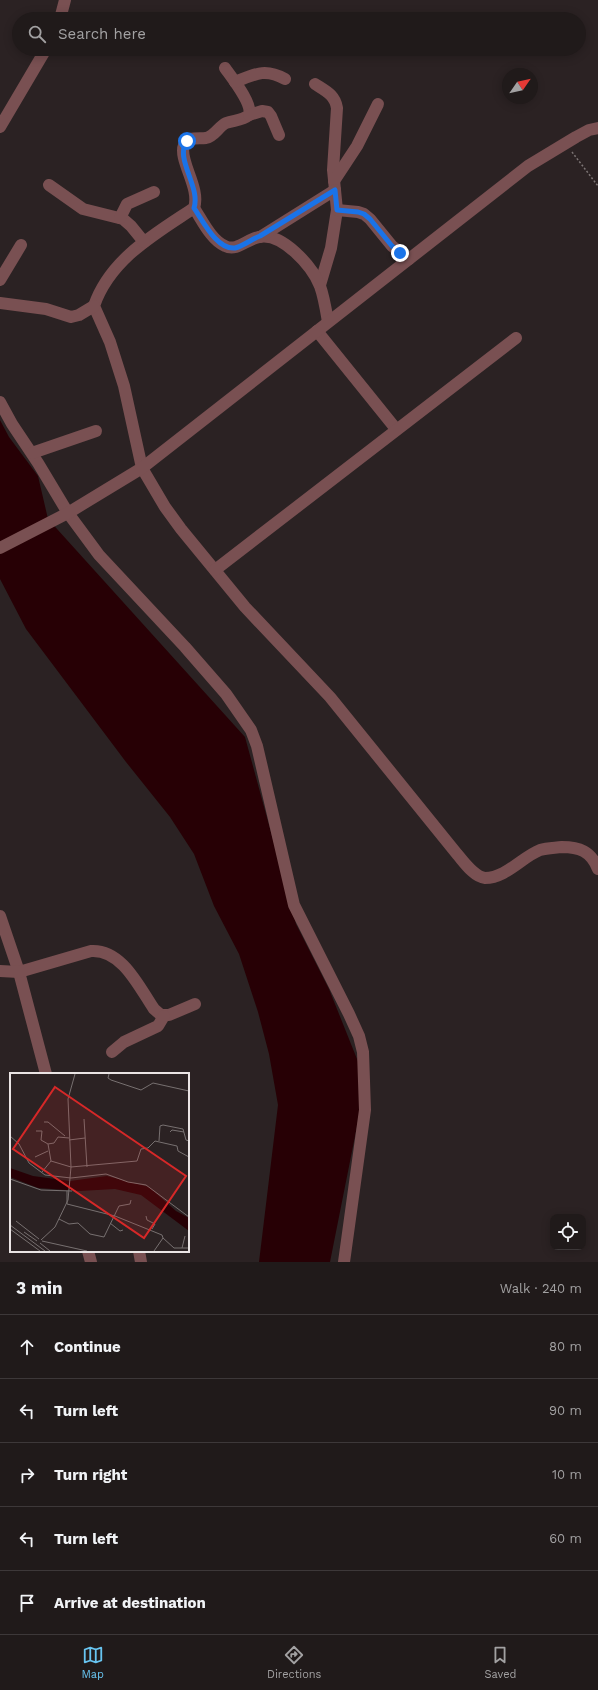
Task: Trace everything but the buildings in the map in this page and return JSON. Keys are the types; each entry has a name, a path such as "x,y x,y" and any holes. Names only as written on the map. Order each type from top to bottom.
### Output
{"street":[{"path":"62,12 65,0"},
{"path":"0,127 42,56"},
{"path":"225,68 249,107 249,115"},
{"path":"235,82 265,72 275,74 284,79"},
{"path":"315,84 331,95 336,102 337,108 335,185 337,210 331,248 320,285"},
{"path":"194,208 214,237 225,246 237,248 260,236 335,185 378,104"},
{"path":"279,135 271,116 268,112 262,111 227,123 210,136 191,139 184,144 183,152 196,198 194,208 144,242 127,256 104,282 98,293 94,306 110,342 124,386 142,468 181,529 245,607 330,697 457,854 477,875 484,878 494,876 508,870 539,851 550,848 573,847 580,849 590,854 598,869"},
{"path":"0,548 66,515 142,468 528,166 589,130 598,128"},
{"path":"49,185 84,209 120,218 131,226 144,242"},
{"path":"120,218 127,204 154,192"},
{"path":"337,210 364,214 370,219 392,246 409,259"},
{"path":"260,236 275,239 285,244 302,259 320,285 328,322"},
{"path":"0,280 22,246"},
{"path":"0,303 46,308 67,316 75,317 94,306"},
{"path":"317,331 396,429"},
{"path":"216,570 396,429 516,338"},
{"path":"0,402 12,424 32,453 66,515 99,555 185,647 226,694 251,730 255,740 294,905 349,1014 359,1036 363,1052 365,1110 344,1262"},
{"path":"32,453 96,431"},
{"path":"0,916 19,972 46,1073"},
{"path":"0,971 19,972 91,951 100,951 114,957 123,965 154,1009 164,1016"},
{"path":"112,1052 124,1042 158,1026 164,1016 195,1004"},
{"path":"88,1252 91,1262"},
{"path":"139,1252 141,1262"}],"path":[{"path":"571,141 598,186"}],"shaded area":[{"path":"0,420 9,437 38,476 48,519 245,737 296,924 329,989 359,1064 361,1106 330,1262 259,1262 278,1105 269,1054 258,1012 239,954 214,906 194,854 170,817 126,762 26,629 0,579"}],"route":[{"path":"187,141 184,144 183,152 195,192 196,203 194,208 214,237 225,246 237,248 260,236 335,190 337,210 364,214 370,219 386,240 400,253"}]}
